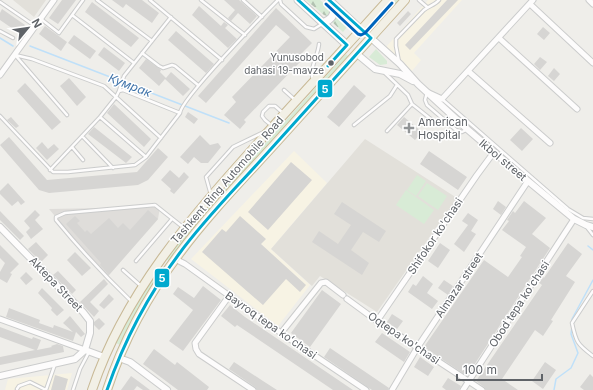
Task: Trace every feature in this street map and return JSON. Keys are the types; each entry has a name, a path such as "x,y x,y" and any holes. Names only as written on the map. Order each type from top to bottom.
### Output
{"highway":[{"path":"371,38 361,30 388,0"},
{"name":"Tashkent Ring Automobile Road","path":"107,390 119,358 141,314 175,259 192,236 406,0"},
{"name":"Tashkent Ring Automobile Road","path":"92,390 115,332 142,286 157,264 211,195 361,30"},
{"path":"347,45 357,54"},
{"path":"104,357 119,358"}],"main road":[{"path":"298,0 347,45"},
{"path":"323,23 335,13 332,3"},
{"path":"332,3 361,30"}],"street":[{"path":"0,75 54,0"},
{"path":"589,0 593,4"},
{"path":"427,92 442,99 532,2 593,63"},
{"path":"371,38 400,64 418,84"},
{"path":"499,38 577,109"},
{"path":"357,54 375,69 400,74 418,84"},
{"path":"468,71 550,143"},
{"name":"Ikbol street","path":"418,84 467,129 574,219 593,227"},
{"name":"Shifokor ko'chasi","path":"377,321 494,152"},
{"name":"Almazar street","path":"392,390 417,348 528,181"},
{"name":"Obod tepa ko'chasi","path":"463,390 574,219"},
{"name":"Aktepa Street","path":"0,227 87,317 91,327 87,351"},
{"name":"Bayroq tepa koʻchasi","path":"175,259 185,264 281,333 366,390"},
{"name":"Oqtepa ko'chasi","path":"281,333 321,283 326,282 377,321 482,390"},
{"path":"229,296 195,343 196,349 199,354 253,390"},
{"path":"0,318 104,357"},
{"path":"0,376 75,359 87,351"},
{"path":"119,358 130,362 167,390"}],"lane":[{"path":"40,19 59,33 83,0"},
{"path":"97,0 152,41"},
{"path":"150,0 222,60"},
{"path":"201,0 245,35"},
{"path":"243,0 262,17"},
{"path":"0,116 53,172 68,172 135,165 146,157 198,86 279,0 281,4 306,27 314,28 323,23"},
{"path":"420,0 427,7"},
{"path":"400,64 396,39 427,7 434,5 440,0"},
{"path":"0,2 35,26"},
{"path":"72,15 134,63"},
{"path":"50,170 100,117 116,97 124,76 171,18"},
{"path":"0,31 13,38"},
{"path":"314,82 311,74 319,44"},
{"path":"142,52 163,68 172,65 175,66 198,86"},
{"path":"15,55 32,59 104,86 161,138"},
{"path":"15,55 68,115"},
{"path":"383,71 408,95 412,104 432,120"},
{"path":"354,125 390,96 397,85"},
{"path":"120,89 180,111"},
{"path":"284,90 296,101"},
{"path":"427,92 425,100 427,105 456,130 462,132 467,129"},
{"path":"442,99 568,209 583,218 591,219 593,215"},
{"path":"387,131 412,104"},
{"path":"211,195 206,177 233,147 273,127 262,116 263,112 272,105 285,113"},
{"path":"100,117 146,157"},
{"path":"82,136 113,168"},
{"path":"72,147 83,160"},
{"path":"132,303 79,248 56,220 56,217 65,213 155,205 185,228"},
{"path":"136,260 172,218"},
{"path":"586,225 593,236"},
{"path":"123,270 142,286"},
{"path":"593,291 572,323 575,339 593,356"},
{"path":"74,390 87,351"},
{"path":"17,389 19,386 30,382 46,390 55,363"}],"shaded area":[{"path":"13,0 46,0 34,17"},
{"path":"428,0 462,0 414,53 421,60 412,71 386,47"},
{"path":"365,139 457,198 377,312 320,276 312,286 271,249"},
{"path":"294,151 327,183 271,249 310,285 278,326 191,259"},
{"path":"160,207 158,219 108,276 98,267 49,209"},
{"path":"72,373 67,390 5,390 8,379"}],"green space":[{"path":"306,0 320,0 330,9 329,14 327,16 324,15"},
{"path":"395,0 400,0 374,29 372,26"},
{"path":"337,16 348,26 343,32 332,22"},
{"path":"376,49 387,61 387,64 380,65 369,57"},
{"path":"346,54 349,57 169,261 166,259 186,232"},
{"path":"417,175 426,181 416,196 407,190"},
{"path":"427,183 447,196 438,210 418,196"},
{"path":"406,190 434,210 424,224 396,205"},
{"path":"154,276 157,278 120,345 116,343 134,309"}],"building":[{"path":"62,0 76,0 58,24 49,18"},
{"path":"112,0 142,0 159,13 152,23 126,4 123,8"},
{"path":"224,0 239,0 257,16 250,24 238,13 231,21 228,18 235,10"},
{"path":"447,0 458,0 410,50 405,45"},
{"path":"92,2 139,38 131,47 85,12"},
{"path":"199,6 221,26 224,22 228,25 225,28 237,39 228,48 192,15"},
{"path":"276,8 312,43 297,58 301,61 244,120 246,122 240,129 224,115 236,102 232,97 290,37 276,25 206,103 198,96"},
{"path":"2,9 25,25 19,33 0,20 0,13"},
{"path":"408,11 411,14 400,26 397,23"},
{"path":"45,26 67,42 61,51 39,34"},
{"path":"543,27 550,33 544,40 537,34"},
{"path":"176,31 214,64 206,73 168,40"},
{"path":"74,35 96,51 90,59 68,43"},
{"path":"104,47 125,63 119,71 98,55"},
{"path":"540,57 547,62 540,70 534,64"},
{"path":"146,59 161,70 160,72 166,78 171,72 190,89 183,96 165,79 159,86 139,68"},
{"path":"554,68 560,74 554,81 548,76"},
{"path":"69,78 86,97 77,106 60,86"},
{"path":"25,83 61,122 52,130 17,91"},
{"path":"354,85 366,96 339,127 327,117"},
{"path":"114,104 151,139 144,147 107,113"},
{"path":"188,112 198,119 194,124 185,117"},
{"path":"11,117 19,126 16,128 7,120"},
{"name":"American Hospital","path":"404,117 422,132 415,140 397,125"},
{"path":"94,127 132,157 126,163 88,134"},
{"path":"521,128 533,139 522,151 510,140"},
{"path":"200,135 210,145 218,143 221,147 208,163 201,163 194,157 188,164 180,157"},
{"path":"9,137 47,180 137,172 158,148 168,157 148,180 138,185 49,193 39,190 0,145"},
{"path":"42,142 48,149 54,144 59,149 47,160 36,148"},
{"path":"429,151 467,177 458,190 420,164"},
{"path":"291,162 312,180 268,230 248,212"},
{"path":"170,170 179,178 184,172 189,177 174,194 170,191 171,189 161,180"},
{"path":"8,183 25,202 21,205 18,201 12,206 0,194 0,191"},
{"path":"498,201 506,207 501,215 493,209"},
{"path":"524,201 546,218 532,234 550,248 467,376 424,347 484,260 508,277 522,257 520,256 526,247 502,230 509,221 507,220 513,211 515,213"},
{"path":"342,202 386,231 379,242 363,232 351,250 369,263 362,275 312,242 319,231 338,244 351,225 334,214"},
{"path":"35,210 40,215 35,220 43,229 31,239 26,232 30,228 24,221"},
{"path":"148,210 158,219 109,275 100,265 101,263 66,224 75,216 80,221 77,223 85,232 87,230 91,234 109,218 118,228 123,223 130,230"},
{"path":"0,211 24,236 20,240 0,220"},
{"path":"468,213 478,220 471,231 476,234 464,252 454,244 468,225 462,221"},
{"path":"240,216 266,239 261,244 306,285 300,292 286,279 263,305 202,252 222,229 226,232"},
{"path":"36,242 48,255 41,262 28,249"},
{"path":"440,243 450,250 438,268 428,261"},
{"path":"568,243 582,254 566,276 575,282 551,320 553,321 543,336 535,330 502,379 518,390 486,390 476,381 542,285 538,282 542,276 544,278"},
{"path":"0,245 19,264 10,273 12,274 7,283 0,279 0,272 5,263 0,258"},
{"path":"75,252 91,268 82,276 67,260"},
{"path":"58,271 76,290 72,294 53,275"},
{"path":"26,272 33,279 26,285 20,278"},
{"path":"423,276 433,284 427,293 438,301 432,309 408,292 413,284 416,286"},
{"path":"104,279 108,284 90,302 99,311 94,317 80,302"},
{"path":"444,280 453,286 448,295 438,288"},
{"path":"203,286 221,300 183,351 169,341 193,310 173,294 178,287 194,298"},
{"path":"42,288 64,310 57,316 51,310 52,308 38,293"},
{"path":"322,290 341,304 310,347 291,333"},
{"path":"109,294 114,299 104,309 99,305"},
{"path":"230,305 245,317 353,390 333,390 237,325 235,327 221,316"},
{"path":"9,308 40,320 39,323 53,328 54,325 73,332 63,323 70,316 85,334 81,337 76,332 73,341 6,317"},
{"path":"392,314 403,321 397,329 387,322"},
{"path":"99,318 105,324 99,330 94,325 94,322"},
{"path":"0,327 32,339 33,337 41,340 37,350 52,347 51,346 57,344 63,346 64,352 0,365 0,357 35,350 0,337"},
{"path":"382,333 410,352 404,362 375,342"},
{"path":"330,348 389,388 388,390 372,390 324,357"},
{"path":"154,349 175,365 177,362 209,387 207,390 178,390 143,364"},
{"path":"420,357 434,367 428,376 414,367"},
{"path":"234,362 277,390 257,390 229,369"},
{"path":"545,362 556,370 543,389 532,381"},
{"path":"590,374 593,377 593,390 584,390 580,387"},
{"path":"55,375 68,379 65,390 51,390"},
{"path":"131,376 150,390 143,390 137,386 134,390 121,390"},
{"path":"448,378 461,386 459,390 446,390 442,387"}],"waterway":[{"name":"Кумрак","path":"0,38 13,46"},
{"name":"Кумрак","path":"30,46 229,123"},
{"path":"588,246 593,250"},
{"path":"572,322 572,319 593,280"},
{"path":"554,390 556,379 571,368 578,353 571,334 572,326"}],"transit line":[{"name":"5","path":"298,0 347,45 328,66"},
{"name":"5","path":"107,390 129,336 147,302 179,254 209,217 371,38 329,0"},
{"path":"326,4 358,34 361,35 365,33 392,3"}],"place":[{"name":"Yunusobod dahasi 19-mavze","path":"331,63"},
{"name":"American Hospital","path":"409,128"}]}
